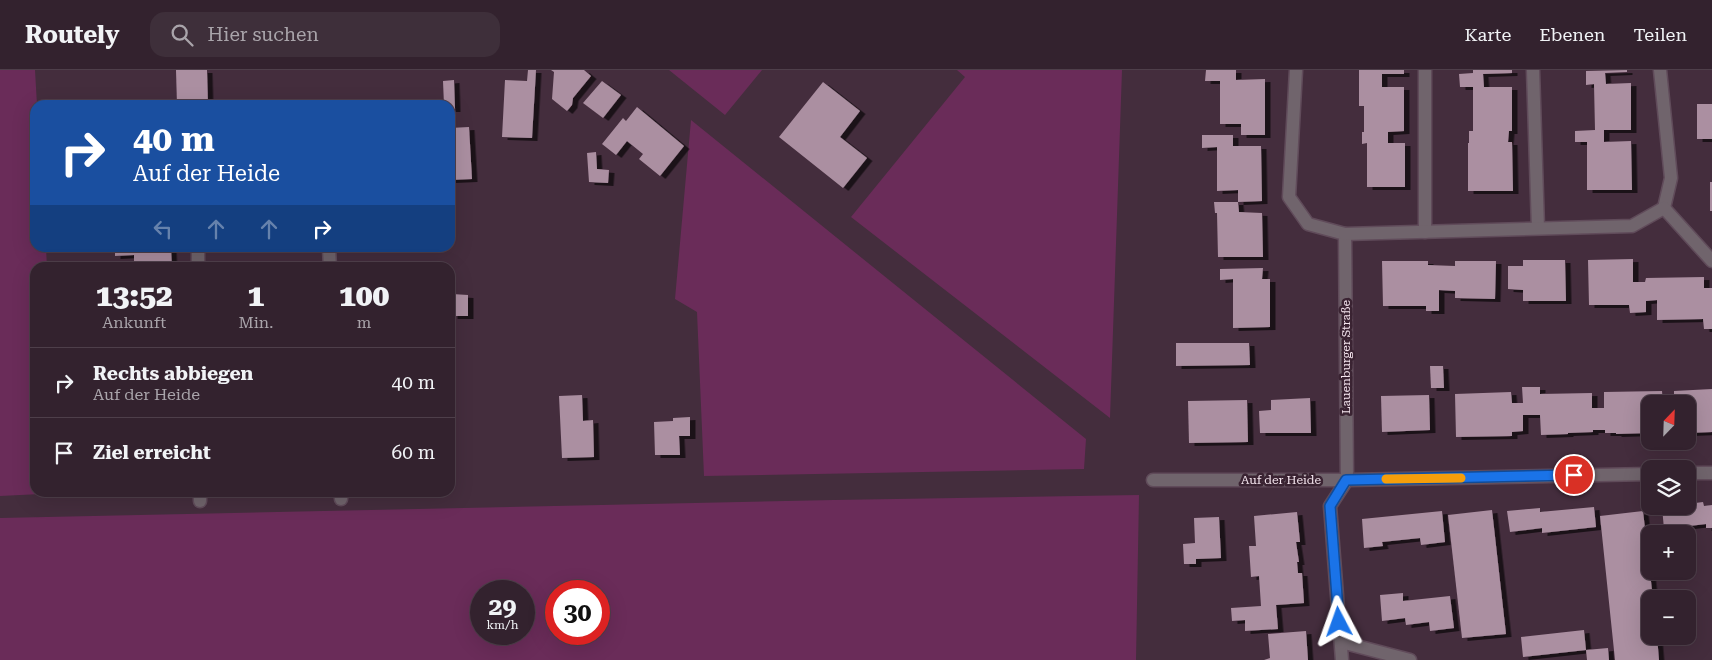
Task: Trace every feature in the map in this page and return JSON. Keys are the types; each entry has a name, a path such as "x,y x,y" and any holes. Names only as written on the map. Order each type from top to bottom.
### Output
{"street":[{"path":"1296,70 1289,197 1308,224 1345,234 1632,226 1664,208 1671,178 1660,70"},
{"path":"1424,232 1425,70"},
{"path":"1533,70 1538,228"},
{"path":"1664,208 1712,262"},
{"name":"Lauenburger Straße","path":"1345,234 1346,480"},
{"path":"1696,473 1712,473"},
{"name":"Auf der Heide","path":"1153,480 1346,480 1641,474"},
{"path":"1342,660 1330,506 1346,480"},
{"path":"1340,642 1410,660"}],"shaded area":[{"path":"0,70 35,70 37,100 30,100 30,252 46,252 47,262 30,262 30,495 0,496"},
{"path":"669,70 762,70 725,115"},
{"path":"957,70 1122,70 1110,418 851,217 965,77"},
{"path":"691,120 1086,439 1084,469 704,476 697,312 675,299"},
{"path":"1139,495 1136,660 0,660 0,518"}],"building":[{"path":"176,70 207,70 208,100 177,100"},
{"path":"528,70 536,70 532,138 502,137 505,80 527,81"},
{"path":"551,70 584,70 591,76 573,98 572,105 567,111 552,99 554,72"},
{"path":"1206,70 1236,70 1236,80 1265,79 1265,135 1241,135 1241,124 1220,124 1220,81 1205,81"},
{"path":"1359,70 1404,70 1404,74 1382,74 1382,87 1404,87 1404,131 1388,132 1388,143 1405,143 1405,187 1367,187 1367,143 1362,144 1364,106 1359,106"},
{"path":"1473,70 1512,70 1512,73 1483,74 1484,87 1512,87 1512,131 1509,131 1508,142 1512,142 1513,191 1468,191 1468,143 1469,131 1473,131 1473,87 1460,87 1459,74 1473,73"},
{"path":"1627,70 1627,72 1605,73 1606,84 1631,83 1631,130 1604,130 1604,142 1631,141 1632,190 1587,190 1587,142 1575,142 1575,131 1595,130 1594,84 1586,85 1586,71"},
{"path":"454,80 455,100 444,100 443,81"},
{"path":"602,81 621,95 603,118 583,103"},
{"path":"823,82 860,111 840,137 867,158 843,188 779,137"},
{"path":"1697,104 1712,104 1712,139 1697,139"},
{"path":"637,107 684,146 660,176 639,159 643,154 627,141 616,155 602,144 623,118 626,121"},
{"path":"469,127 472,179 455,180 455,128"},
{"path":"1202,135 1233,135 1233,146 1261,146 1262,201 1238,202 1238,190 1217,191 1217,147 1202,148"},
{"path":"596,152 597,169 609,170 608,183 589,182 587,153"},
{"path":"1710,182 1712,182 1712,211 1710,211"},
{"path":"1214,202 1238,202 1239,212 1262,213 1263,257 1218,257 1217,213 1215,213"},
{"path":"115,252 171,252 172,262 134,262 134,255 115,256"},
{"path":"1633,259 1633,282 1645,282 1646,278 1704,277 1704,288 1712,288 1712,329 1704,329 1703,319 1657,320 1657,300 1646,301 1646,312 1630,313 1629,305 1589,305 1588,260"},
{"path":"1523,260 1565,260 1566,301 1523,301 1523,290 1508,289 1508,266 1523,266"},
{"path":"1382,261 1428,261 1428,265 1455,266 1455,261 1496,261 1495,299 1455,298 1455,291 1439,290 1439,311 1426,311 1426,306 1383,306"},
{"path":"1263,268 1262,279 1270,279 1270,327 1233,328 1233,279 1220,280 1220,269"},
{"path":"455,294 468,295 468,316 455,316"},
{"path":"1176,343 1249,343 1250,365 1176,366"},
{"path":"1430,366 1443,366 1444,388 1431,388"},
{"path":"1522,387 1540,387 1540,394 1592,393 1592,408 1604,408 1604,392 1662,391 1662,395 1641,395 1641,433 1616,434 1605,433 1605,430 1593,430 1593,432 1541,435 1540,415 1523,415 1523,431 1512,432 1512,436 1456,437 1455,394 1511,392 1512,403 1523,403"},
{"path":"1712,389 1712,432 1696,433 1696,395 1674,395 1674,391"},
{"path":"582,395 583,421 593,420 594,457 562,458 559,396"},
{"path":"1429,395 1430,430 1382,432 1381,396"},
{"path":"1310,398 1311,433 1260,433 1259,411 1271,410 1271,400"},
{"path":"1247,400 1248,442 1189,443 1188,401"},
{"path":"690,417 690,436 679,436 680,455 655,455 654,422 673,421 673,418"},
{"path":"1703,502 1704,506 1712,505 1712,528 1706,528 1706,524 1664,525 1663,515 1696,515 1696,503"},
{"path":"1594,507 1596,527 1542,533 1542,528 1510,532 1507,511 1540,508 1540,512"},
{"path":"1492,510 1506,634 1462,638 1448,515"},
{"path":"1442,511 1445,542 1421,545 1420,538 1382,542 1383,546 1364,548 1362,519"},
{"path":"1641,511 1641,515 1643,515 1645,525 1641,525 1641,580 1651,580 1652,590 1641,590 1641,645 1658,645 1659,660 1615,660 1600,516"},
{"path":"1297,512 1300,542 1296,542 1299,562 1297,562 1298,573 1302,573 1304,603 1276,605 1278,629 1245,631 1245,620 1232,621 1231,608 1261,606 1259,576 1251,577 1249,546 1256,546 1254,516"},
{"path":"1219,517 1221,558 1196,559 1196,564 1184,564 1183,544 1195,543 1194,518"},
{"path":"1403,593 1403,601 1450,596 1454,628 1430,631 1429,622 1406,625 1405,618 1382,621 1380,595"},
{"path":"1584,630 1586,650 1523,657 1521,637"},
{"path":"1306,631 1308,660 1264,660 1270,658 1268,634"},
{"path":"1608,648 1609,660 1587,660 1586,650"}],"slow traffic":[{"path":"1386,479 1461,478"}],"route":[{"path":"1339,622 1330,506 1346,480 1574,475"}]}
